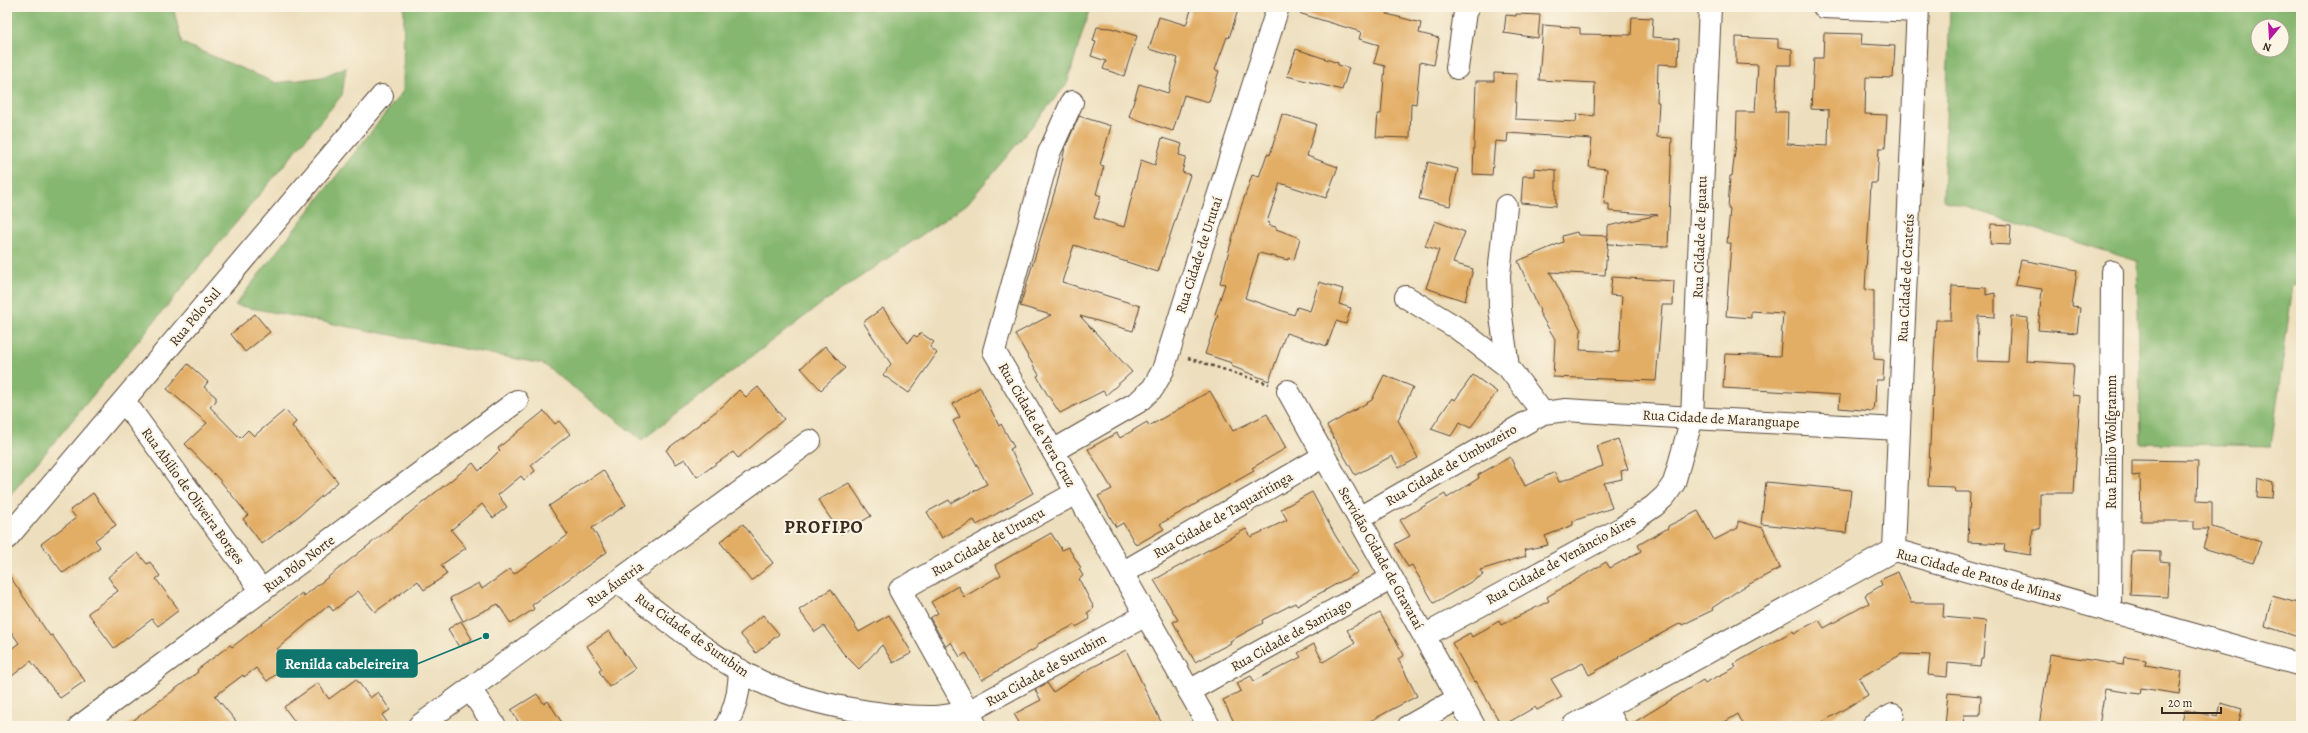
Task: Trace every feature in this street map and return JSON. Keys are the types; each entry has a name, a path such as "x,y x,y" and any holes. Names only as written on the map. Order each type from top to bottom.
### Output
{"street":[{"name":"Rua Cidade de Urutaí","path":"1053,451 1138,402 1153,388 1163,370 1278,7"},
{"path":"1456,68 1465,12 1468,7"},
{"name":"Rua Cidade de Iguatu","path":"1680,466 1692,418 1710,7"},
{"path":"1824,7 1918,9"},
{"name":"Rua Cidade de Crateús","path":"1894,550 1918,9"},
{"name":"Rua Pólo Sul","path":"7,538 382,96"},
{"name":"Rua Cidade de Vera Cruz","path":"1072,102 1049,153 994,351 1053,451 1209,726"},
{"path":"1506,206 1499,275 1500,310 1508,367"},
{"name":"Rua Emílio Wolfgramm","path":"2110,611 2112,272"},
{"path":"1406,297 1457,328 1508,367 1543,413"},
{"name":"Servidão Cidade de Gravataí","path":"1288,391 1474,726"},
{"name":"Rua Abílio de Oliveira Borges","path":"124,401 262,591"},
{"name":"Rua Pólo Norte","path":"80,726 517,402"},
{"name":"Rua Cidade de Maranguape","path":"1543,413 1566,410 1899,428"},
{"name":"Rua Cidade de Umbuzeiro","path":"1359,518 1543,413"},
{"name":"Rua Áustria","path":"419,726 810,441"},
{"name":"Rua Cidade de Taquaritinga","path":"1122,573 1324,456"},
{"name":"Rua Cidade de Venâncio Aires","path":"1424,636 1638,518 1665,496 1674,483 1680,466"},
{"name":"Rua Cidade de Uruaçu","path":"972,719 900,590 1076,493"},
{"name":"Rua Cidade de Patos de Minas","path":"1573,726 1611,717 1894,550 2301,665"},
{"name":"Rua Cidade de Santiago","path":"1190,691 1392,578"},
{"name":"Rua Cidade de Surubim","path":"618,582 706,648 740,670 769,686 806,698 852,709 894,715 972,719 1146,615"},
{"path":"726,726 735,709 738,697 740,670"},
{"path":"470,689 495,726"},
{"path":"1408,726 1459,698"},
{"path":"1873,726 1893,715"}],"path":[{"path":"1169,352 1288,391"}],"green space":[{"path":"7,7 173,7 182,43 276,83 322,77 346,67 342,95 7,499"},
{"path":"404,7 1090,7 1067,84 967,204 825,301 642,440 543,364 235,305 403,91"},
{"path":"1950,7 2301,7 2301,287 2293,285 2271,446 2141,443 2137,261 1943,200"}],"building":[{"path":"1192,7 1239,7 1229,38 1227,37 1215,70 1219,71 1209,102 1184,95 1173,131 1129,117 1139,84 1168,93 1178,58 1149,49 1159,17 1186,25"},
{"path":"1293,7 1389,7 1387,14 1421,23 1419,33 1439,38 1434,65 1420,62 1416,104 1411,103 1410,138 1376,137 1378,114 1381,114 1385,66 1374,63 1379,45 1359,39 1361,32 1292,11"},
{"path":"1516,14 1540,15 1538,38 1504,33 1506,15 1516,16"},
{"path":"1632,17 1653,18 1652,37 1679,39 1678,65 1658,64 1657,102 1659,102 1657,137 1672,138 1668,247 1607,244 1605,275 1550,272 1581,330 1580,350 1619,352 1622,296 1610,295 1612,277 1674,281 1673,305 1662,305 1656,381 1553,377 1555,339 1539,312 1540,311 1518,261 1563,242 1562,236 1577,232 1578,235 1608,236 1608,226 1658,215 1609,211 1609,204 1604,204 1607,169 1589,167 1592,139 1508,133 1507,142 1495,141 1492,175 1473,174 1476,81 1494,81 1494,73 1517,74 1515,119 1576,122 1577,114 1594,116 1595,83 1539,80 1543,25 1580,28 1580,34 1631,35"},
{"path":"1097,27 1111,28 1137,36 1124,76 1103,69 1106,61 1091,56 1096,42 1093,41"},
{"path":"1824,33 1862,34 1861,44 1895,46 1893,78 1866,77 1865,114 1887,115 1885,148 1879,148 1877,183 1871,183 1865,290 1874,291 1874,359 1884,360 1883,380 1876,380 1873,411 1839,408 1840,395 1723,388 1725,354 1780,356 1783,313 1751,311 1751,318 1726,316 1731,243 1727,243 1730,209 1728,209 1730,176 1732,176 1736,143 1737,112 1755,112 1758,65 1736,64 1736,37 1778,39 1778,47 1792,49 1792,65 1777,65 1775,112 1788,112 1787,144 1828,146 1829,110 1811,109 1814,58 1823,58"},
{"path":"1296,49 1349,68 1342,90 1287,76"},
{"path":"1282,114 1316,124 1307,156 1338,167 1326,198 1280,183 1267,222 1270,223 1268,225 1276,227 1276,229 1300,238 1294,260 1259,253 1245,298 1294,315 1297,307 1310,311 1319,282 1343,289 1339,304 1351,308 1346,324 1336,321 1327,346 1286,333 1269,381 1231,366 1232,363 1205,354 1218,315 1215,314 1225,284 1220,283 1241,207 1252,175 1259,177 1267,154 1270,155"},
{"path":"1079,116 1111,126 1100,165 1104,166 1096,194 1101,196 1094,218 1124,227 1141,160 1155,165 1162,138 1182,144 1179,155 1186,157 1182,172 1190,175 1158,272 1074,245 1062,282 1140,306 1133,331 1080,316 1132,372 1106,395 1103,391 1060,413 1047,394 1037,376 1039,375 1015,334 1051,315 1020,306 1057,184 1065,148"},
{"path":"1428,162 1458,169 1450,206 1419,199"},
{"path":"1534,168 1556,170 1556,206 1521,203 1523,176 1534,176"},
{"path":"1435,221 1465,232 1453,263 1473,269 1465,301 1426,288 1439,250 1425,246"},
{"path":"1991,224 2011,225 2010,245 1990,244"},
{"path":"2021,260 2077,270 2072,307 2080,308 2077,333 2038,330 2042,289 2015,285"},
{"path":"1952,286 1986,288 1986,295 1995,293 1995,317 1978,316 1977,361 2008,362 2011,316 2028,318 2026,361 2074,364 2072,395 2080,396 2074,493 2040,493 2040,529 2033,529 2031,555 2004,551 2005,544 1968,542 1970,492 1955,492 1954,487 1928,486 1936,320 1951,320"},
{"path":"883,308 908,343 914,335 917,337 921,333 934,342 930,347 937,353 909,393 883,375 891,364 863,322"},
{"path":"255,314 270,332 245,352 231,334"},
{"path":"825,346 845,368 821,390 801,368"},
{"path":"188,364 208,382 204,387 216,397 216,401 210,407 240,438 248,430 254,436 285,410 296,422 292,426 338,482 300,515 262,544 243,519 248,515 218,478 185,444 207,423 167,389"},
{"path":"1384,375 1413,387 1398,420 1418,458 1399,468 1392,456 1355,475 1327,426 1372,400"},
{"path":"1473,375 1497,392 1470,428 1460,422 1451,436 1431,429 1452,398 1455,400"},
{"path":"758,387 784,419 738,458 733,452 697,477 685,459 676,464 666,450 723,406 739,390 746,397"},
{"path":"980,387 999,426 1001,424 1014,447 1010,449 1033,493 977,525 974,520 942,538 927,512 949,500 951,503 987,484 953,421 960,417 953,404"},
{"path":"1210,391 1233,431 1267,414 1286,448 1252,468 1254,471 1160,524 1164,529 1136,545 1123,523 1116,527 1098,496 1112,489 1088,449 1117,433 1120,438 1147,422 1149,426"},
{"path":"544,411 555,424 559,421 570,434 531,465 535,471 524,480 521,476 498,495 507,507 493,518 482,504 451,530 466,548 441,565 447,574 424,590 418,581 375,612 358,591 333,611 329,605 277,649 290,664 267,681 256,668 244,677 243,675 215,696 240,726 126,726 198,672 197,670 230,645 232,647 302,593 304,596 473,463 479,471 500,450 498,448"},
{"path":"1618,439 1628,469 1621,471 1622,479 1604,483 1612,508 1573,521 1573,525 1545,536 1548,545 1524,550 1526,556 1480,570 1483,575 1434,603 1412,565 1408,567 1395,544 1410,536 1400,520 1445,494 1447,498 1479,478 1478,475 1510,457 1525,486 1555,472 1559,482 1603,466 1597,446"},
{"path":"2132,460 2198,461 2197,501 2212,502 2212,527 2261,542 2253,563 2203,548 2209,529 2194,529 2194,521 2141,521 2140,475 2132,476"},
{"path":"603,470 626,505 592,528 607,552 532,605 534,609 511,624 498,604 463,621 450,598 479,583 482,589 510,569 514,574 568,535 549,506"},
{"path":"2258,478 2273,483 2272,498 2257,497"},
{"path":"1766,482 1851,490 1846,533 1761,524"},
{"path":"849,483 871,516 841,534 818,500"},
{"path":"1312,492 1335,535 1358,572 1297,606 1295,603 1262,620 1263,623 1230,641 1231,643 1195,662 1173,622 1178,620 1154,580 1246,529 1251,537 1287,520 1281,509"},
{"path":"93,493 116,525 95,540 100,547 63,573 41,544 76,518 70,510"},
{"path":"1698,511 1714,540 1738,528 1738,521 1763,528 1780,568 1742,588 1712,608 1713,610 1682,625 1681,623 1618,657 1619,658 1589,675 1583,663 1551,679 1562,697 1537,710 1535,707 1502,726 1476,681 1474,682 1452,643 1470,633 1472,637 1499,621 1501,625 1549,601 1547,597 1606,562 1610,568 1641,551 1638,545 1668,528 1668,526"},
{"path":"743,524 773,563 751,581 720,542"},
{"path":"1051,533 1062,550 1068,547 1081,568 1079,569 1083,576 1079,579 1094,608 1087,613 1090,619 1076,627 1074,625 1036,645 1038,647 982,680 966,653 960,657 951,642 946,646 930,618 938,613 931,602 958,586 964,597 1001,575 995,565"},
{"path":"2132,551 2160,552 2160,561 2169,562 2167,597 2130,595"},
{"path":"138,553 147,564 150,562 160,576 156,579 179,610 158,626 152,619 114,648 88,613 118,591 108,577"},
{"path":"7,572 50,636 52,635 85,681 60,698 31,661 7,680 7,652 19,643 7,626"},
{"path":"1898,572 1911,603 1944,603 1943,617 1986,621 1983,658 1981,658 1980,666 1948,663 1947,677 1928,675 1930,655 1902,654 1859,678 1868,695 1816,726 1744,726 1738,714 1718,726 1628,726 1703,680 1705,683 1736,667 1734,664 1793,631 1794,633 1819,620 1824,628 1869,603 1865,595 1882,585 1880,580"},
{"path":"831,589 859,632 889,615 912,653 893,663 882,645 859,669 843,653 824,626 815,632 799,610"},
{"path":"2272,596 2301,604 2301,638 2265,626"},
{"path":"1380,613 1404,655 1398,659 1417,696 1361,726 1236,726 1223,700 1241,691 1237,683 1251,676 1254,681 1301,657 1298,653 1314,644 1323,662 1355,643 1347,630"},
{"path":"763,615 779,634 756,653 740,634"},
{"path":"461,621 472,639 459,647 448,629"},
{"path":"609,631 635,669 609,687 599,671 602,669 587,646"},
{"path":"1126,650 1163,726 1021,726 1014,714 1041,700 1035,690 1047,683 1053,692 1089,669"},
{"path":"2050,654 2123,665 2124,657 2146,660 2145,665 2182,671 2179,694 2141,688 2140,694 2105,689 2099,726 2039,726"},
{"path":"356,679 370,698 378,692 390,710 382,715 390,726 298,726 284,707 318,683 329,699"},
{"path":"1948,693 1981,696 1980,715 1964,715 1963,726 1945,726"},
{"path":"537,694 544,704 548,701 564,726 521,726 511,710"},
{"path":"2221,703 2242,709 2238,726 2181,726 2185,710 2218,717"}],"place":[{"name":"Renilda cabeleireira","path":"486,636"}],"district":[{"name":"PROFIPO","path":"824,527"}]}
